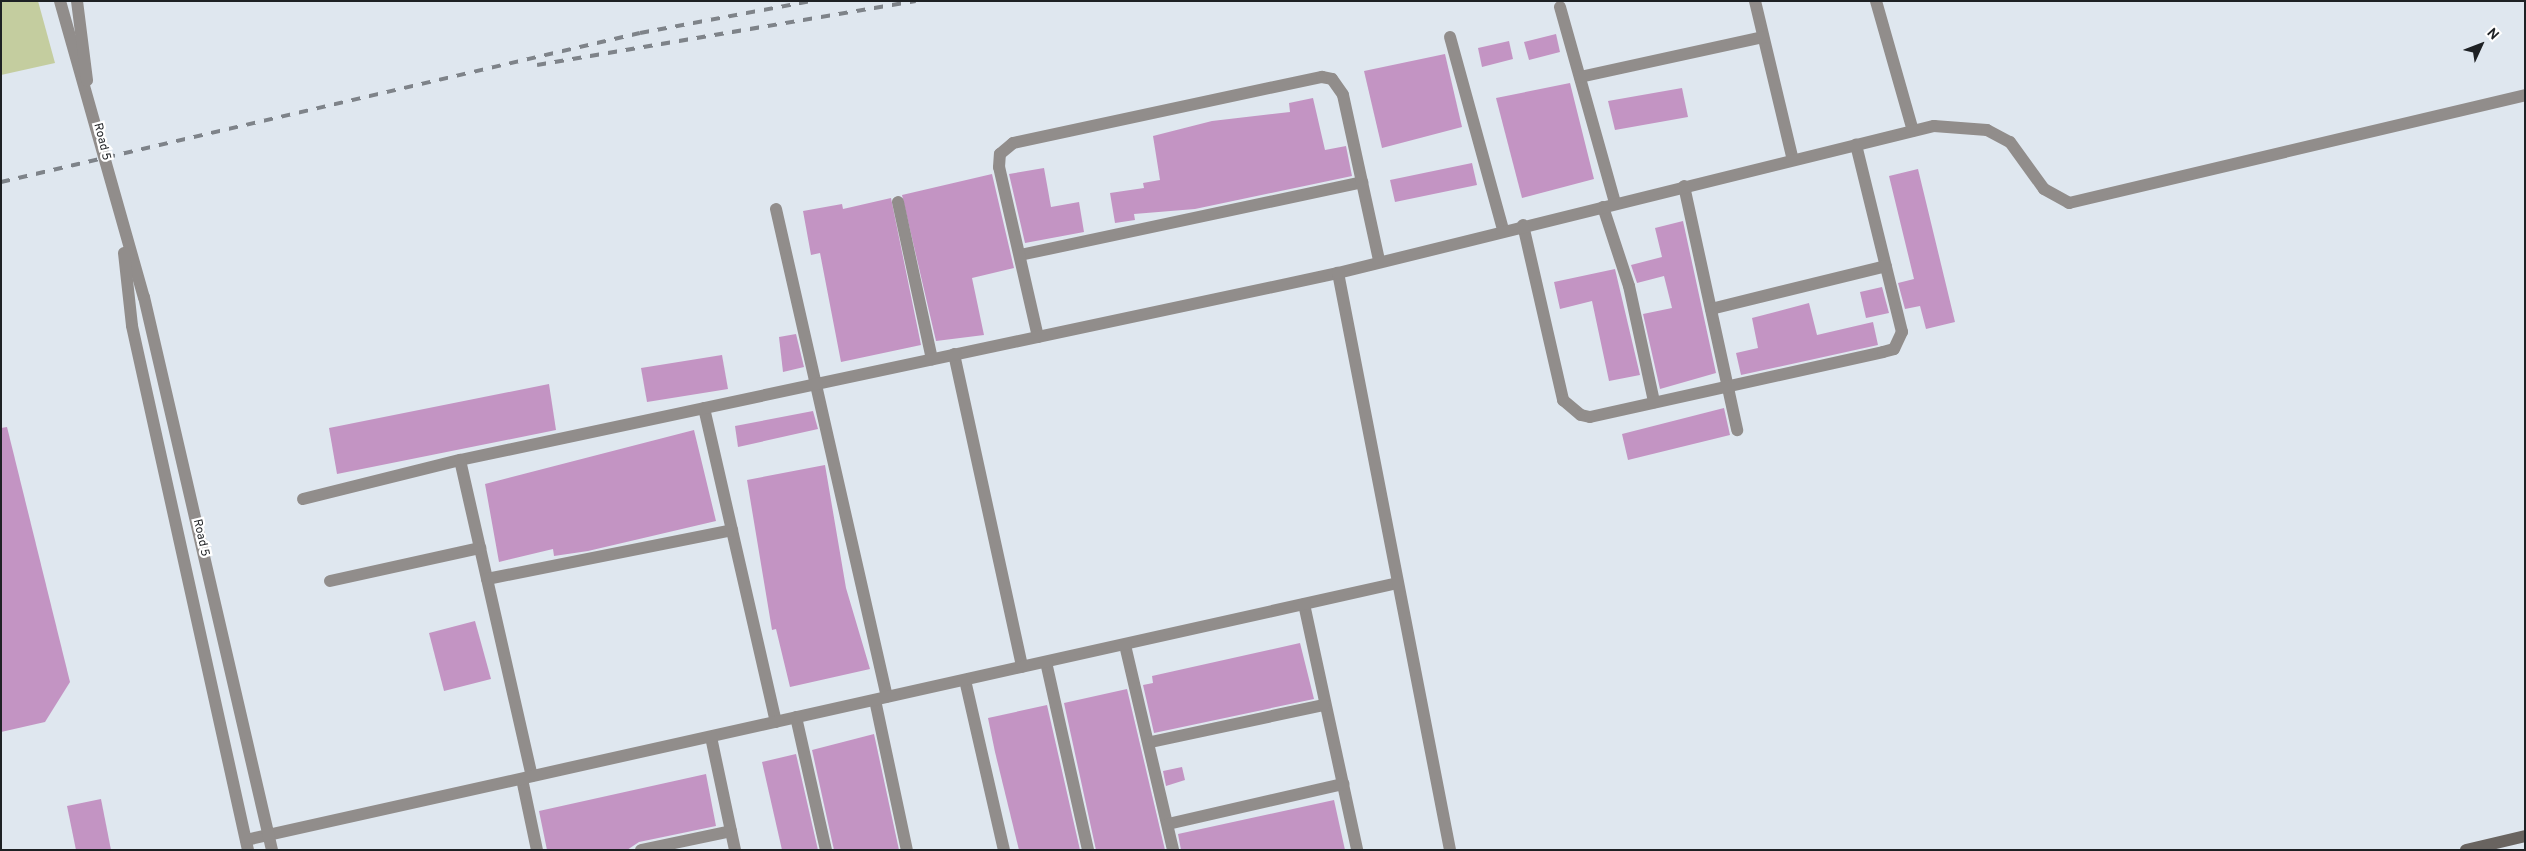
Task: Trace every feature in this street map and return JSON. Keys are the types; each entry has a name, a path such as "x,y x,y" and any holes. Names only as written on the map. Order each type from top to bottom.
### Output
{"main road":[{"path":"2466,850 2525,836"}],"street":[{"name":"Road 5","path":"60,1 87,86 122,227 144,297 272,850"},
{"name":"Road 5","path":"77,1 87,56 87,86"},
{"path":"1755,1 1793,160"},
{"path":"1876,1 1913,131"},
{"path":"1560,7 1580,77 1654,402"},
{"path":"1450,37 1503,230"},
{"path":"1580,77 1763,37"},
{"path":"1038,337 999,167 1000,154 1013,143 1322,77 1339,84 1379,260"},
{"path":"303,499 460,460 1338,273 1379,260 1913,131 1960,125 1987,130 2010,142 2044,189 2069,203 2525,95"},
{"path":"1523,225 1563,400 1570,409 1590,417 1894,349 1902,332 1856,145"},
{"path":"1020,255 1362,182"},
{"path":"1684,186 1712,309 1726,387 1737,430"},
{"path":"898,202 932,359"},
{"path":"776,209 816,384 881,699 907,850"},
{"name":"Road 5","path":"122,227 132,326 247,845"},
{"path":"1712,309 1886,266"},
{"path":"1338,273 1450,850"},
{"path":"954,354 1022,667"},
{"path":"704,408 776,722"},
{"path":"460,460 487,579 527,777 536,850"},
{"path":"487,579 732,530"},
{"path":"330,581 480,548"},
{"path":"247,845 269,835 1398,583"},
{"path":"1304,604 1323,705 1357,850"},
{"path":"1125,645 1151,742 1173,850"},
{"path":"1046,662 1088,850"},
{"path":"965,680 1004,850"},
{"path":"1151,742 1323,705"},
{"path":"796,718 826,850"},
{"path":"711,736 735,850"},
{"path":"1168,824 1343,784"},
{"path":"641,850 731,831"}],"green space":[{"path":"1,1 38,1 55,63 1,75"}],"building":[{"path":"1556,34 1560,52 1529,60 1524,42"},
{"path":"1509,41 1513,59 1482,67 1478,48"},
{"path":"1445,54 1462,127 1382,148 1364,71"},
{"path":"1570,83 1594,179 1522,198 1496,98"},
{"path":"1682,88 1688,117 1615,130 1608,101"},
{"path":"1313,98 1325,150 1346,146 1352,176 1195,209 1134,214 1135,220 1115,223 1110,193 1144,188 1143,183 1160,180 1153,136 1212,121 1290,112 1289,103"},
{"path":"1472,163 1477,185 1395,202 1390,180"},
{"path":"1044,168 1051,207 1079,202 1084,232 1025,243 1009,174"},
{"path":"1918,169 1955,322 1926,329 1920,306 1905,309 1898,283 1914,279 1889,176"},
{"path":"992,174 1014,268 972,278 984,335 936,341 902,195"},
{"path":"891,198 921,345 841,362 820,253 811,255 803,211 842,204 843,209"},
{"path":"1683,221 1716,373 1660,389 1643,314 1672,308 1664,276 1637,283 1631,265 1662,257 1655,228"},
{"path":"1615,269 1640,375 1609,381 1592,301 1560,309 1554,282"},
{"path":"1882,287 1889,313 1866,318 1860,292"},
{"path":"1809,303 1817,335 1873,322 1878,345 1741,375 1736,353 1758,348 1752,318"},
{"path":"796,334 804,367 783,372 779,337"},
{"path":"722,355 728,389 647,402 641,368"},
{"path":"549,384 556,430 337,474 329,428"},
{"path":"1724,408 1730,435 1628,460 1622,434"},
{"path":"813,411 818,429 738,447 735,426"},
{"path":"7,427 70,682 45,722 1,732 1,428"},
{"path":"694,430 716,521 588,551 554,556 553,549 499,562 485,484"},
{"path":"825,465 846,588 870,669 790,687 776,629 772,630 747,480"},
{"path":"475,621 491,679 444,691 429,633"},
{"path":"1300,643 1314,699 1154,733 1143,685 1153,683 1152,676"},
{"path":"1127,689 1165,850 1096,850 1064,703"},
{"path":"1047,705 1080,850 1019,850 995,752 988,718"},
{"path":"874,734 899,850 834,850 812,750"},
{"path":"796,754 818,850 782,850 762,762"},
{"path":"1182,767 1185,780 1166,786 1163,771"},
{"path":"706,774 716,826 639,842 627,850 547,850 539,811"},
{"path":"101,799 111,850 76,850 67,806"},
{"path":"1334,800 1345,850 1181,850 1178,834"}],"railway":[{"path":"1,182 640,33 811,1"},
{"path":"537,65 916,1"}]}
